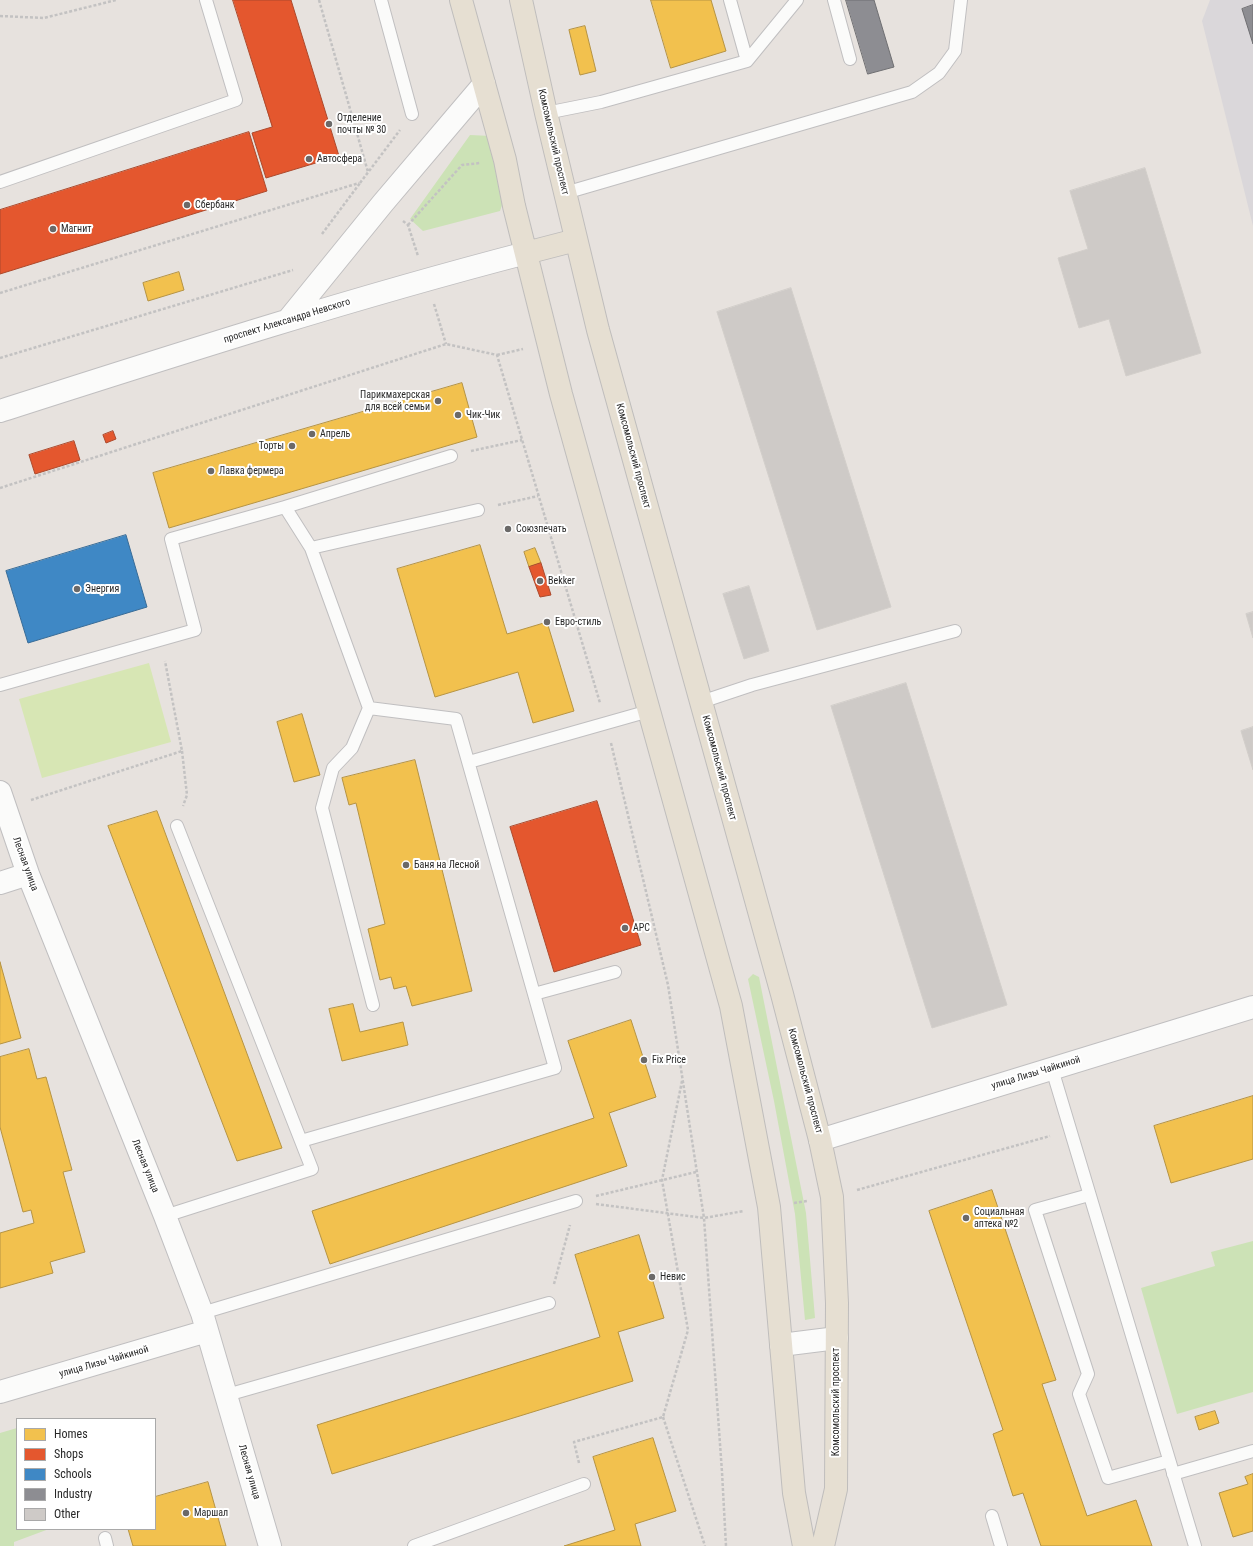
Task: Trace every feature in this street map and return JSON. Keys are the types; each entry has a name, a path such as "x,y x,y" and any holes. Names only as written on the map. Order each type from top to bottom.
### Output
{"main road":[{"path":"461,0 505,160 560,394 731,1006 769,1207 794,1492 804,1546"},
{"name":"Комсомольский проспект","path":"521,0 546,113 598,330 782,994 820,1140 832,1196 837,1303 836,1489 823,1546"},
{"name":"проспект Александра Невского","path":"526,253 576,240"}],"street":[{"path":"288,320 383,203 484,84"},
{"name":"проспект Александра Невского","path":"0,411 288,320 426,279 526,253"},
{"name":"Лесная улица","path":"3,800 28,874 165,1216 205,1322 270,1546"},
{"path":"0,883 28,874"},
{"name":"улица Лизы Чайкиной","path":"820,1140 1253,1007"},
{"name":"улица Лизы Чайкиной","path":"0,1392 205,1322"},
{"path":"781,1345 836,1338"}],"lane":[{"path":"0,182 236,100 206,0"},
{"path":"381,0 412,114"},
{"path":"730,0 747,61"},
{"path":"546,113 601,102 747,61 797,0"},
{"path":"834,0 850,59"},
{"path":"565,192 912,92 939,73 955,51 961,0"},
{"path":"0,685 195,630 170,539 285,507 450,456"},
{"path":"285,507 311,548 369,708 352,748 333,768 322,808 373,1005"},
{"path":"311,548 478,510"},
{"path":"701,702 752,685 954,631"},
{"path":"301,1141 555,1068 456,719 369,708"},
{"path":"469,762 649,711"},
{"path":"165,1216 312,1169 177,826"},
{"path":"534,994 615,972"},
{"path":"1052,1069 1195,1546"},
{"path":"1090,1195 1034,1210 1088,1374 1079,1394 1108,1478 1169,1461"},
{"path":"205,1322 576,1201"},
{"path":"227,1395 549,1303"},
{"path":"1173,1474 1253,1451"},
{"path":"414,1546 584,1484"},
{"path":"992,1516 1000,1546"}],"path":[{"path":"0,16 44,18 116,0"},
{"path":"319,0 368,172"},
{"path":"408,225 462,165 505,160"},
{"path":"0,293 360,183 318,239"},
{"path":"0,358 294,270"},
{"path":"0,488 446,344 497,355 606,723 668,985 704,1218 726,1546"},
{"path":"450,456 522,440"},
{"path":"478,510 538,496"},
{"path":"161,640 182,751 187,795 177,826"},
{"path":"3,800 182,751"},
{"path":"682,1079 662,1180 688,1330 663,1417 705,1546"},
{"path":"886,1182 1070,1130"},
{"path":"576,1201 696,1172"},
{"path":"576,1201 704,1218 832,1196"},
{"path":"549,1303 576,1201"},
{"path":"584,1484 574,1442 663,1417"}],"shaded area":[{"path":"1210,0 1253,0 1253,226 1202,21"}],"green space":[{"path":"470,135 491,136 506,193 500,211 423,231 410,219"},
{"path":"149,663 171,742 42,778 19,699"},
{"path":"753,974 759,977 806,1213 815,1318 805,1320 795,1214 774,1101 748,979"},
{"path":"1253,1241 1253,1392 1177,1414 1141,1288 1215,1266 1211,1252"},
{"path":"16,1428 16,1530 46,1530 14,1542 14,1546 0,1546 0,1433"}],"building: Homes":[{"path":"651,0 711,0 726,51 671,68"},
{"path":"585,26 596,71 580,75 569,30"},
{"path":"179,272 184,290 148,301 143,283"},
{"path":"462,383 477,437 169,528 153,473"},
{"path":"480,545 507,634 547,622 574,711 533,723 518,672 435,697 397,569"},
{"path":"535,548 541,563 529,567 524,552"},
{"path":"302,714 320,775 294,782 277,722"},
{"name":"Баня на Лесной","path":"415,760 472,991 412,1006 406,986 394,989 391,977 380,980 368,929 385,924 356,803 349,805 342,778"},
{"path":"157,811 282,1148 237,1161 108,826"},
{"path":"0,962 21,1038 0,1044"},
{"path":"353,1004 360,1032 403,1022 408,1045 342,1061 329,1009"},
{"path":"631,1020 656,1097 609,1113 627,1166 330,1264 312,1211 594,1118 568,1041"},
{"path":"29,1049 37,1079 46,1077 72,1170 63,1172 85,1252 50,1262 53,1273 0,1288 0,1233 34,1223 31,1210 23,1212 0,1127 0,1057"},
{"path":"1253,1096 1253,1159 1171,1183 1154,1126"},
{"path":"992,1190 1056,1380 1042,1384 1087,1516 1136,1500 1152,1546 1041,1546 1023,1493 1013,1496 993,1434 1003,1430 929,1211"},
{"path":"639,1235 664,1318 618,1332 633,1381 332,1474 317,1425 600,1337 575,1255"},
{"path":"1215,1411 1219,1423 1199,1430 1195,1417"},
{"path":"653,1438 676,1511 635,1524 641,1546 564,1546 615,1530 593,1457"},
{"path":"1253,1474 1253,1531 1233,1537 1219,1493 1248,1484 1245,1477"},
{"name":"Маршал","path":"208,1482 226,1546 133,1546 128,1530 156,1530 156,1497"}],"building: Shops":[{"path":"233,0 291,0 339,156 266,178 252,133 272,127"},
{"path":"249,132 267,191 0,274 0,210"},
{"path":"113,431 116,439 106,443 103,435"},
{"path":"74,441 80,460 35,474 29,455"},
{"name":"Bekker","path":"541,563 551,595 540,597 529,567"},
{"path":"597,801 641,945 554,972 510,827"}],"building: Schools":[{"name":"Энергия","path":"126,535 147,607 28,643 6,571"}],"building: Industry":[{"path":"846,0 874,0 894,67 868,74"},
{"path":"1253,5 1253,44 1242,9"}],"building: Other":[{"path":"1145,168 1201,353 1126,376 1109,319 1079,328 1058,258 1088,249 1070,191"},
{"path":"791,288 891,607 817,630 717,312"},
{"path":"749,586 769,651 744,659 723,594"},
{"path":"1253,612 1253,638 1246,614"},
{"path":"906,683 1007,1005 932,1028 831,706"},
{"path":"1253,727 1253,770 1241,731"}],"place":[{"name":"Отделение почты № 30","path":"329,124"},
{"name":"Автосфера","path":"309,159"},
{"name":"Сбербанк","path":"187,205"},
{"name":"Магнит","path":"53,229"},
{"name":"Парикмахерская для всей семьи","path":"438,401"},
{"name":"Чик-Чик","path":"458,415"},
{"name":"Апрель","path":"312,434"},
{"name":"Торты","path":"292,446"},
{"name":"Лавка фермера","path":"211,471"},
{"name":"Союзпечать","path":"508,529"},
{"name":"Bekker","path":"540,581"},
{"name":"Энергия","path":"77,589"},
{"name":"Евро-стиль","path":"547,622"},
{"name":"Баня на Лесной","path":"406,865"},
{"name":"АРС","path":"625,928"},
{"name":"Fix Price","path":"644,1060"},
{"name":"Социальная аптека №2","path":"966,1218"},
{"name":"Невис","path":"652,1277"},
{"name":"Маршал","path":"186,1513"}]}
